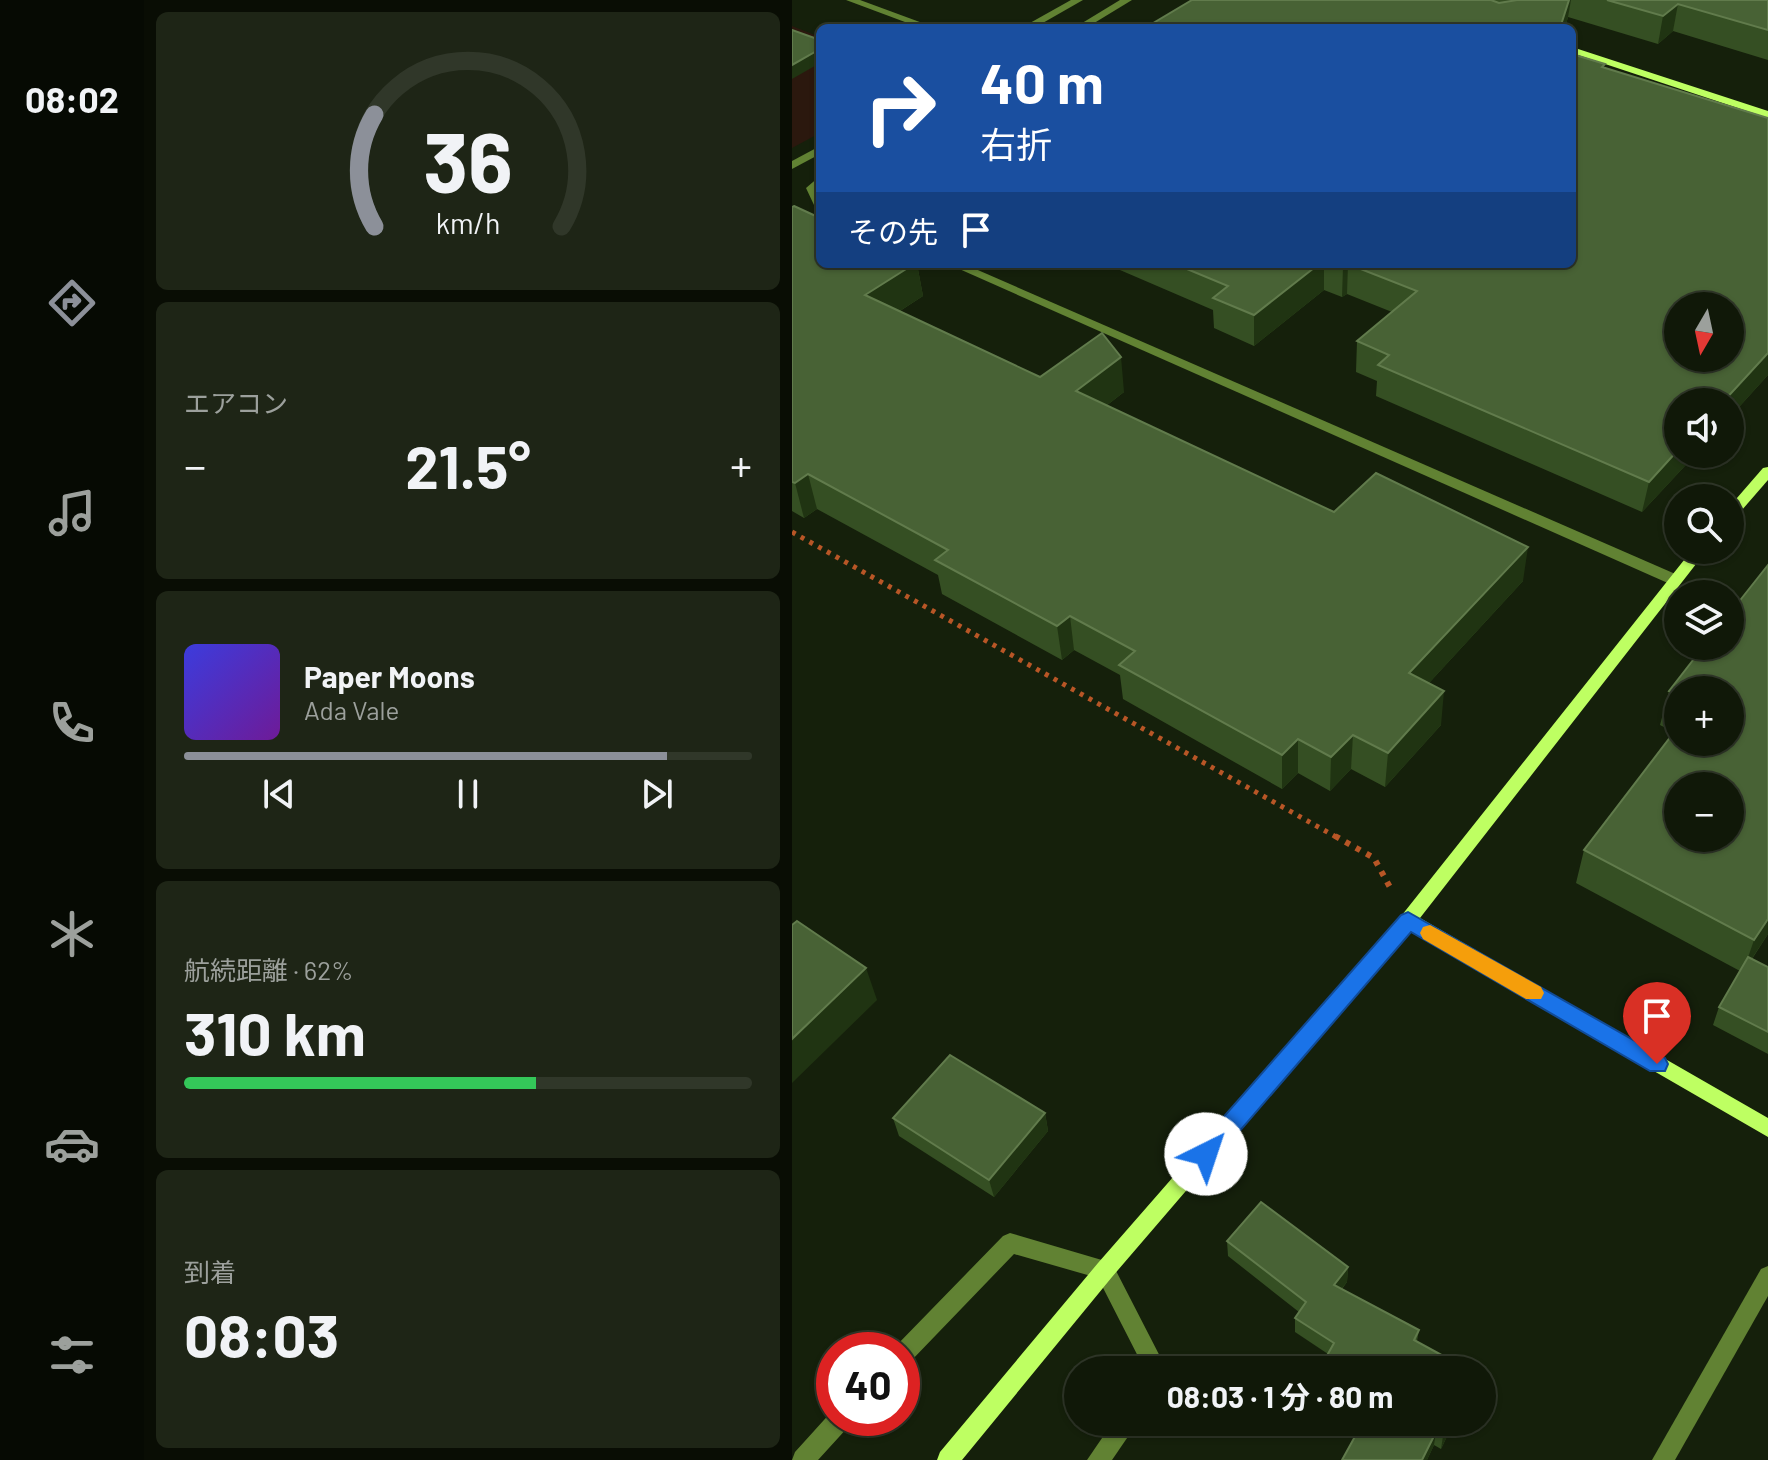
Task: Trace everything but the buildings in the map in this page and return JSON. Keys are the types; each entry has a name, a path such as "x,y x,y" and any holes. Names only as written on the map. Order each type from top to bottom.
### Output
{"street":[{"path":"851,0 920,24"},
{"path":"1033,24 1078,0"},
{"path":"1086,24 1127,0"},
{"path":"1576,51 1768,115"},
{"path":"792,166 816,151"},
{"path":"963,268 1675,580 1688,564"},
{"path":"1744,499 1768,471"},
{"path":"948,1460 1105,1270 1408,920 1664,594"},
{"path":"1408,920 1768,1128"},
{"path":"920,1336 1010,1243 1105,1270 1149,1356"},
{"path":"1663,1460 1768,1276"},
{"path":"803,1460 825,1436"},
{"path":"1098,1460 1116,1436"}],"path":[{"path":"792,532 1374,858 1408,920"}],"shaded area":[{"path":"792,26 816,35 816,135 792,148"}],"slow traffic":[{"path":"1430,933 1534,993"}],"route":[{"path":"1206,1154 1408,920 1657,1064"}]}
